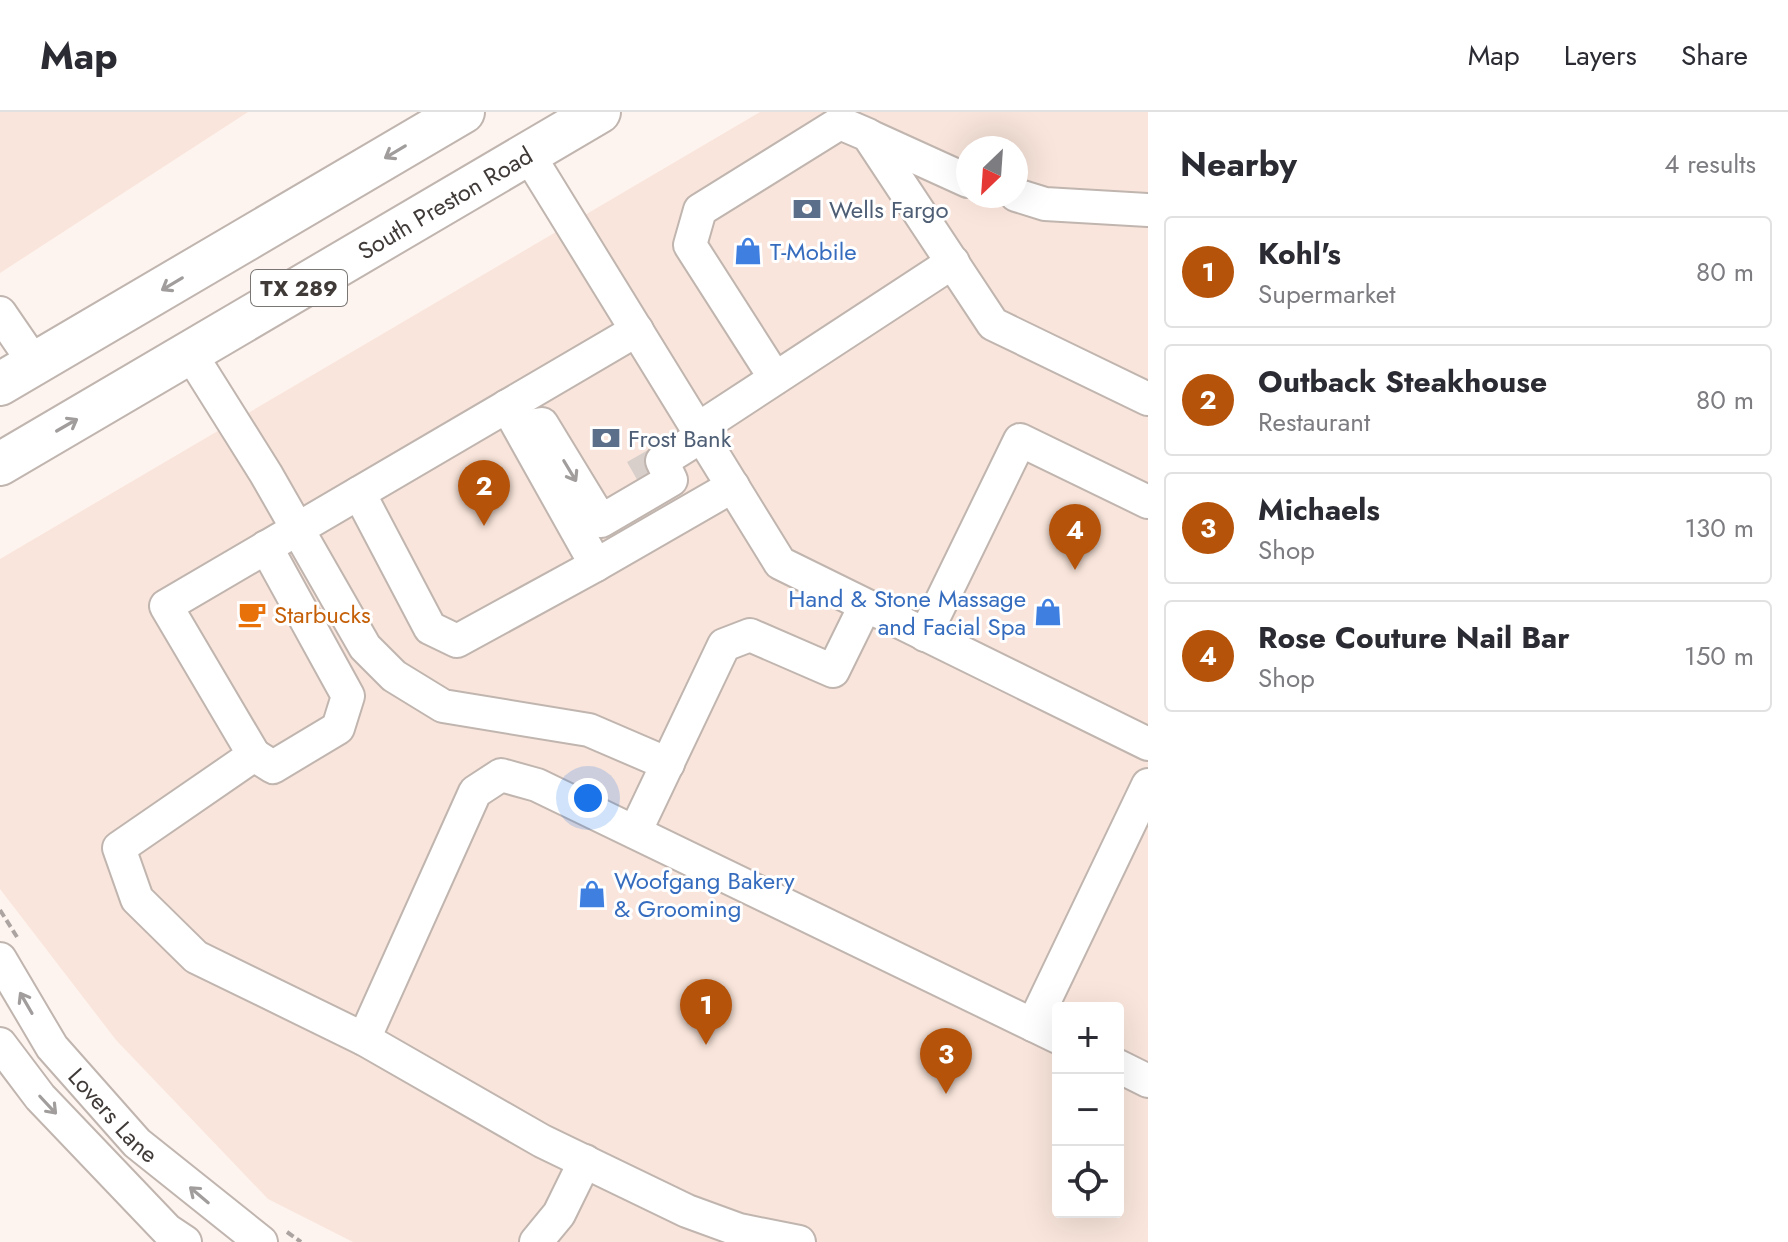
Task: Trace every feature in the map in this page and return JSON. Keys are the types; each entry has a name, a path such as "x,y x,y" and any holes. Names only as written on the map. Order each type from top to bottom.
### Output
{"main road":[{"name":"TX 289","path":"18,374 463,112"},
{"name":"South Preston Road","path":"0,464 599,112"}],"street":[{"path":"775,378 690,245 700,210 840,123 956,175"},
{"path":"868,135 993,324 1148,399"},
{"path":"528,154 780,563 1148,744"},
{"path":"1028,199 1045,204 1148,210"},
{"path":"513,416 542,424 601,521 646,476 700,432 775,378 953,262"},
{"path":"0,313 18,374"},
{"path":"266,547 348,696 338,728 273,767 254,755 166,606 266,547 359,493 513,416 637,330"},
{"path":"190,353 365,647 394,676 443,706 589,730 668,764"},
{"path":"513,416 596,565"},
{"path":"925,635 1020,440 1148,502"},
{"path":"359,493 430,628 457,641 733,486"},
{"path":"635,832 724,645 750,635 833,671 865,606"},
{"path":"254,755 119,848 137,899 196,957 364,1039 585,1161 687,1211 739,1230 799,1242"},
{"path":"364,1039 475,792 501,775 537,785 1045,1031 1148,785"},
{"name":"Lovers Lane","path":"12,954 52,1047 137,1143 268,1233"},
{"name":"Lovers Lane","path":"0,1044 40,1097 167,1230 185,1242"},
{"path":"1124,1069 1148,1081"},
{"path":"536,1242 560,1228 585,1161"}],"path":[{"path":"0,910 12,954"},
{"path":"268,1233 301,1242"}],"shaded area":[{"path":"0,112 248,112 0,273"},
{"path":"760,112 1148,112 1148,1242 353,1242 268,1199 116,1040 0,889 0,559"}],"tunnel":[{"path":"635,476 656,464"}],"place":[{"name":"Wells Fargo","path":"807,209"},
{"name":"T-Mobile","path":"748,251"},
{"name":"Frost Bank","path":"606,438"},
{"name":"Outback Steakhouse","path":"484,526"},
{"name":"Rose Couture Nail Bar","path":"1075,570"},
{"name":"Hand & Stone Massage and Facial Spa","path":"1048,612"},
{"name":"Starbucks","path":"252,614"},
{"name":"Woofgang Bakery & Grooming","path":"592,894"},
{"name":"Kohl's","path":"706,1045"},
{"name":"Michaels","path":"946,1094"}]}
